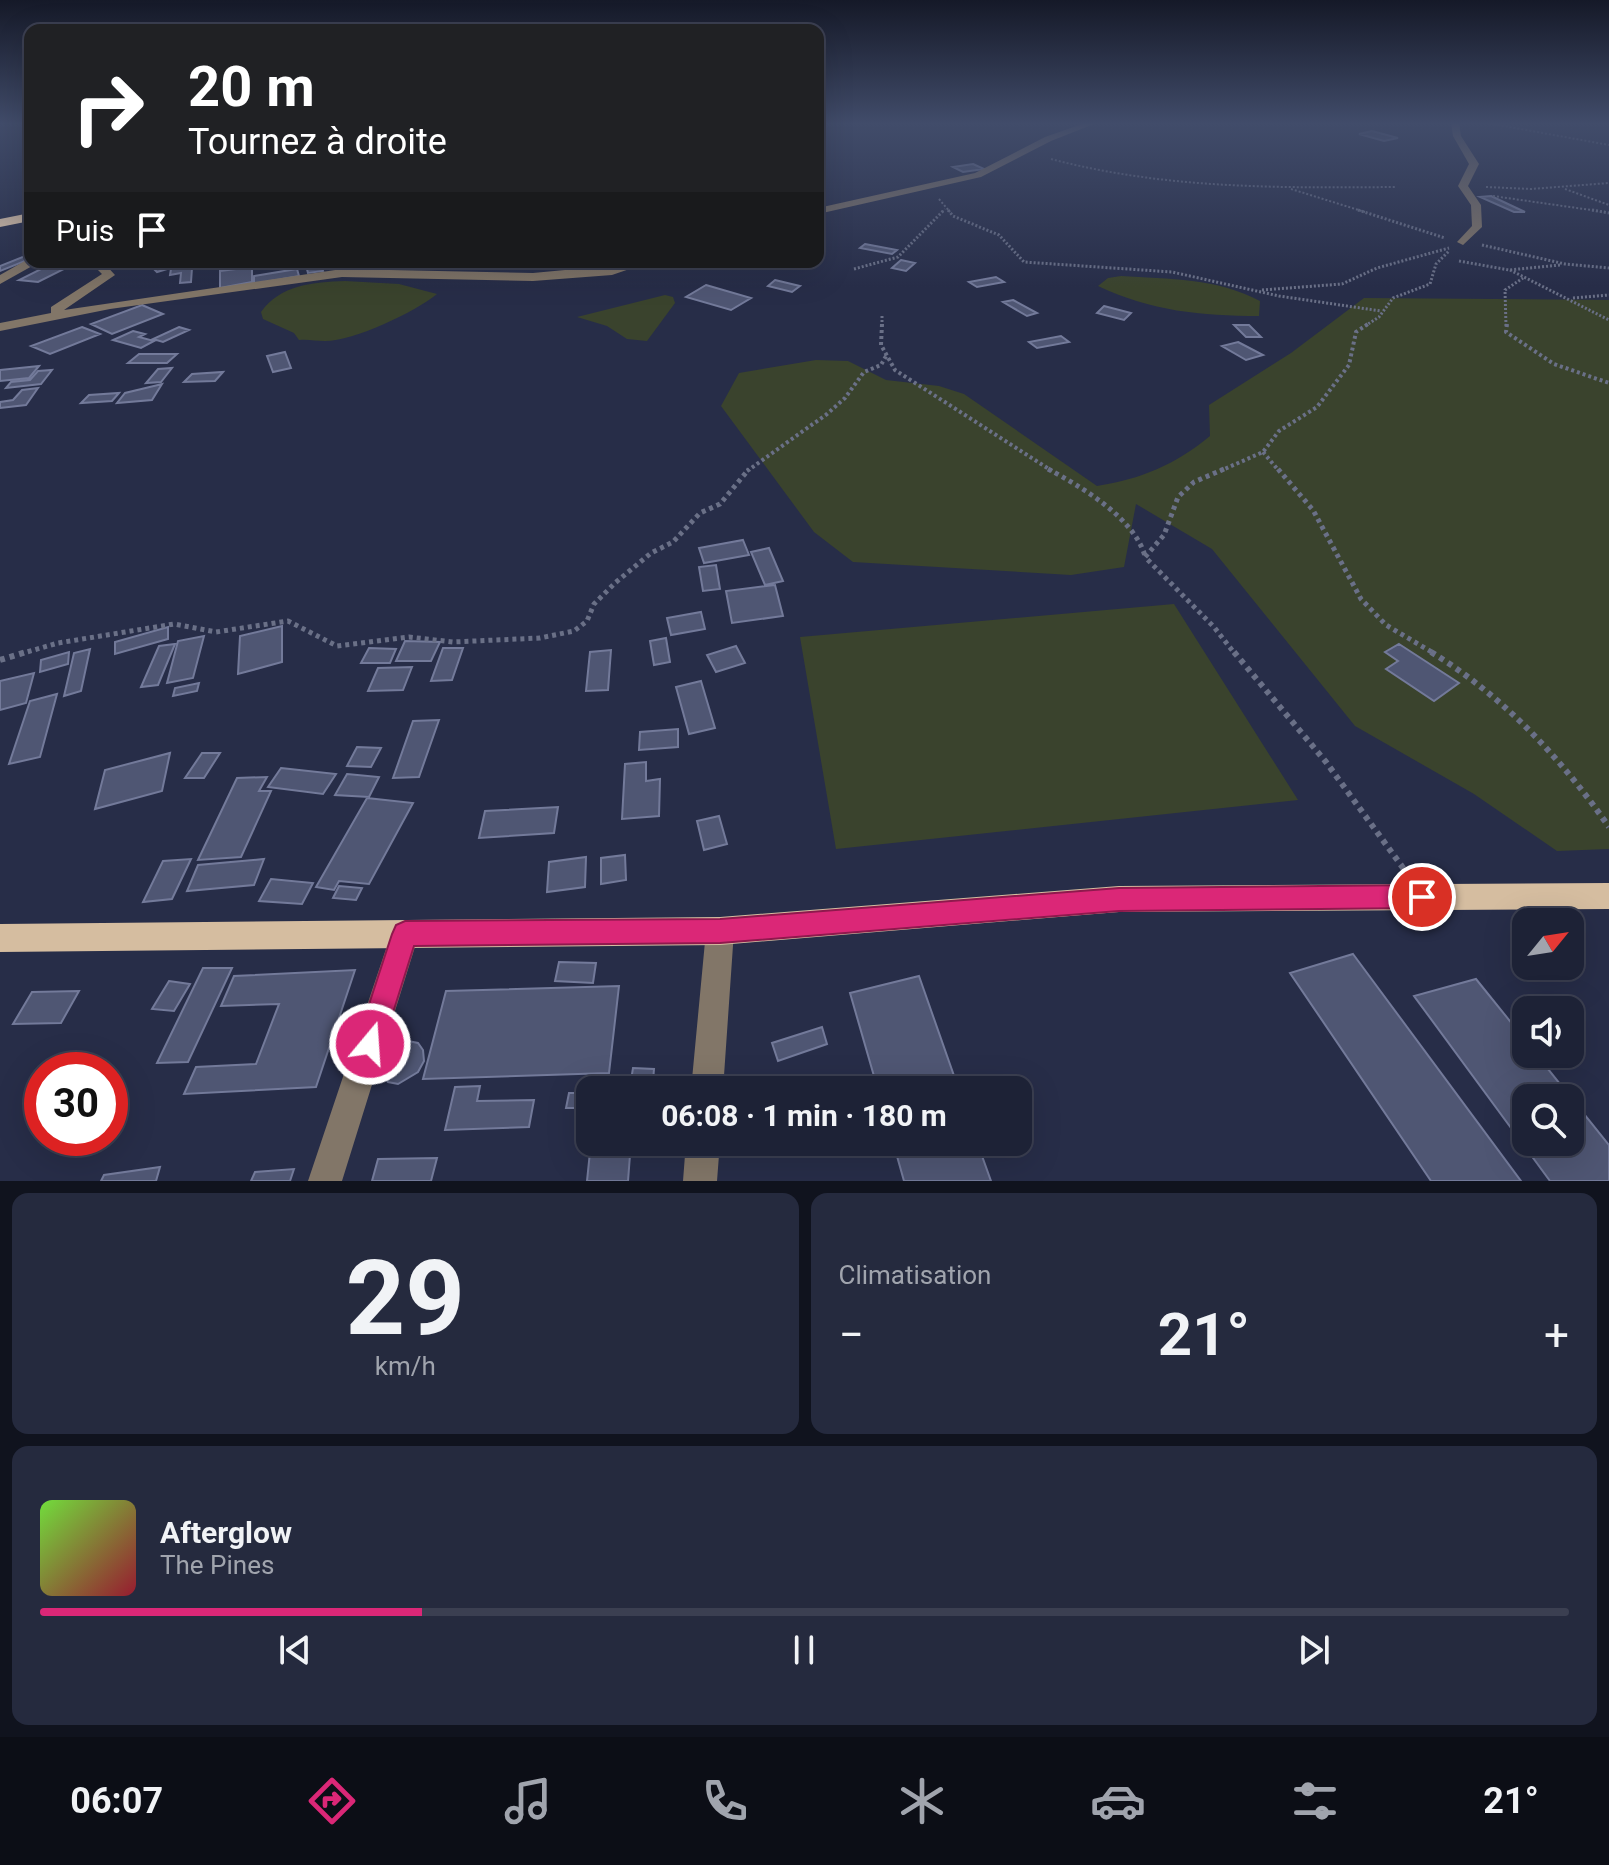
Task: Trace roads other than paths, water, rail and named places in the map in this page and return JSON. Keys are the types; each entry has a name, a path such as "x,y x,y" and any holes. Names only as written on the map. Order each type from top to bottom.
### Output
{"highway":[{"path":"0,223 24,218"}],"main road":[{"path":"0,938 720,931 1119,899 1609,896"}],"street":[{"path":"824,210 968,177"},
{"path":"1459,245 1477,227 1476,205 1465,189 1467,177"},
{"path":"0,280 24,266"},
{"path":"46,316 109,275 102,268"},
{"path":"0,327 46,316 342,273 533,277 623,268"},
{"path":"708,1076 720,931"},
{"path":"325,1181 405,934"},
{"path":"700,1181 702,1156"}]}
